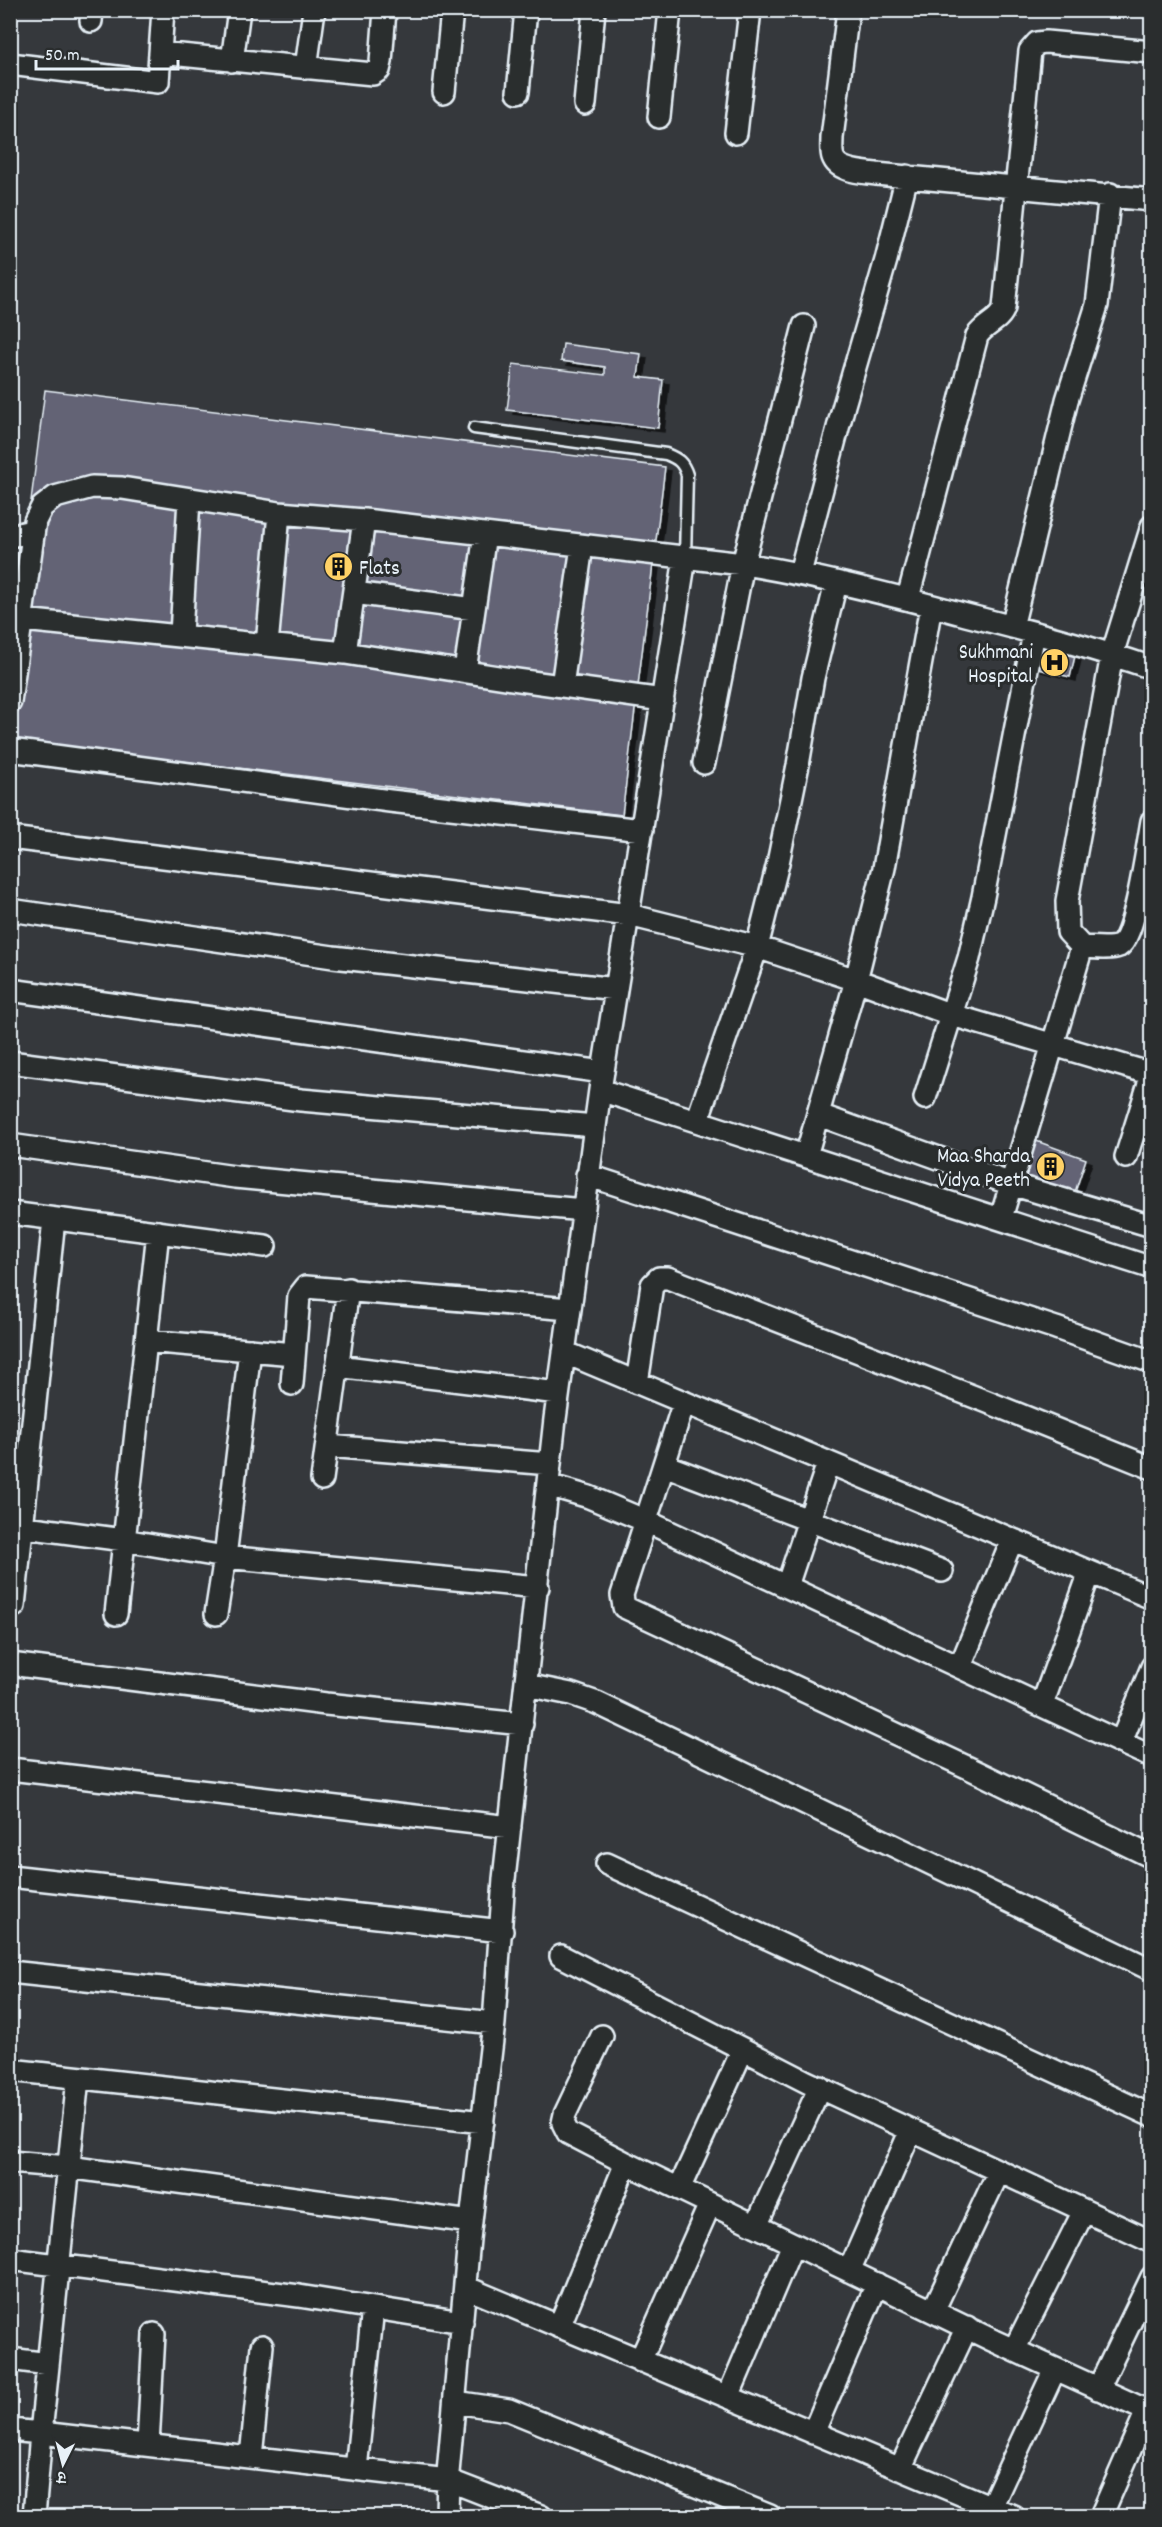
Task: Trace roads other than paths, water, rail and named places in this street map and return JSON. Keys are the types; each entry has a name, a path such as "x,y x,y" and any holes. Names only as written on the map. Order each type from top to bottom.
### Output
{"street":[{"path":"10,64 158,82 164,10"},
{"path":"232,60 238,10"},
{"path":"306,68 314,10"},
{"path":"160,53 373,74 379,70 381,62 385,10"},
{"path":"444,92 452,10"},
{"path":"518,92 526,10"},
{"path":"585,104 594,10"},
{"path":"659,117 670,10"},
{"path":"736,133 750,10"},
{"path":"848,10 832,138 832,157 837,164 850,170 1152,200"},
{"path":"908,598 977,336 984,327 1002,314 1004,308 1030,51 1033,45 1046,42 1152,52"},
{"path":"800,573 907,176"},
{"path":"1012,627 1067,400 1097,305 1110,195"},
{"path":"704,763 743,564 804,326"},
{"path":"10,702 23,620 32,531 42,507 55,497 92,487 122,488 279,513 364,520 743,564 800,573 908,598 1152,668"},
{"path":"181,634 189,499"},
{"path":"267,645 279,513"},
{"path":"345,653 364,520"},
{"path":"1152,526 1112,655 1067,901 1068,932 1082,947 1112,947 1124,942 1131,930 1152,821"},
{"path":"10,536 32,531"},
{"path":"465,671 485,534"},
{"path":"562,686 582,546"},
{"path":"447,2517 448,2480 465,2287 494,2023 510,1827 558,1393 601,1081 685,558"},
{"path":"697,1121 757,947 778,862 813,678 836,583"},
{"path":"354,593 474,609"},
{"path":"806,1156 856,980 884,868 932,606"},
{"path":"23,620 181,634 345,653 663,700"},
{"path":"925,1098 952,1015 983,897 1034,633"},
{"path":"10,750 390,801 642,830"},
{"path":"10,838 573,910 629,915 757,947 952,1015 1152,1074 1126,1157"},
{"path":"10,910 333,957 616,989"},
{"path":"1001,1218 1082,947"},
{"path":"10,990 601,1081 697,1121 1152,1268"},
{"path":"10,1062 301,1100 595,1126"},
{"path":"819,1115 1011,1184 1152,1226"},
{"path":"10,1145 235,1178 583,1210"},
{"path":"587,1175 1056,1328 1152,1362"},
{"path":"10,1214 266,1246"},
{"path":"14,1606 16,1526 54,1219"},
{"path":"116,1614 158,1232"},
{"path":"637,1383 652,1285 659,1278 668,1278 1152,1468"},
{"path":"292,1384 301,1291 306,1287 318,1286 570,1309"},
{"path":"322,1479 348,1289"},
{"path":"147,1341 294,1354"},
{"path":"216,1614 250,1350"},
{"path":"564,1352 1152,1598"},
{"path":"337,1366 558,1393"},
{"path":"684,1402 622,1596 622,1603 629,1611 971,1769 1152,1857"},
{"path":"327,1446 550,1464"},
{"path":"787,1586 828,1463"},
{"path":"663,1465 942,1571"},
{"path":"548,1485 589,1497 646,1521 1152,1757"},
{"path":"16,1526 124,1540 225,1557 538,1587"},
{"path":"960,1667 1012,1540"},
{"path":"1042,1705 1090,1572"},
{"path":"10,1664 326,1704 522,1724"},
{"path":"1121,1742 1152,1667"},
{"path":"526,1685 571,1694 597,1703 1152,1970"},
{"path":"10,1769 510,1827"},
{"path":"607,1863 1152,2116"},
{"path":"10,1876 502,1931"},
{"path":"561,1956 820,2087 1152,2242"},
{"path":"10,1972 494,2023"},
{"path":"602,2036 565,2114 563,2123 568,2133 933,2312 1150,2412 1101,2517"},
{"path":"679,2189 743,2049"},
{"path":"10,2070 483,2122"},
{"path":"34,2517 78,2078"},
{"path":"756,2226 820,2087"},
{"path":"849,2271 911,2130"},
{"path":"10,2162 471,2222"},
{"path":"559,2326 626,2163"},
{"path":"933,2312 999,2171"},
{"path":"640,2361 710,2204"},
{"path":"1014,2350 1084,2211"},
{"path":"728,2397 793,2244"},
{"path":"10,2259 300,2296 462,2322"},
{"path":"1098,2389 1152,2277"},
{"path":"813,2433 877,2284"},
{"path":"465,2287 1013,2517"},
{"path":"356,2469 373,2308"},
{"path":"900,2469 967,2327"},
{"path":"148,2445 154,2334"},
{"path":"251,2457 262,2346"},
{"path":"10,2359 48,2364"},
{"path":"990,2507 1055,2369"},
{"path":"455,2402 508,2410 770,2517"},
{"path":"10,2430 448,2480 541,2517"}],"lane":[{"path":"474,428 666,454 678,459 684,465 687,475 685,558"}],"place":[{"name":"Flats","path":"338,567"},
{"name":"Sukhmani Hospital","path":"1054,663"},
{"name":"Maa Sharda Vidya Peeth","path":"1051,1167"}]}
